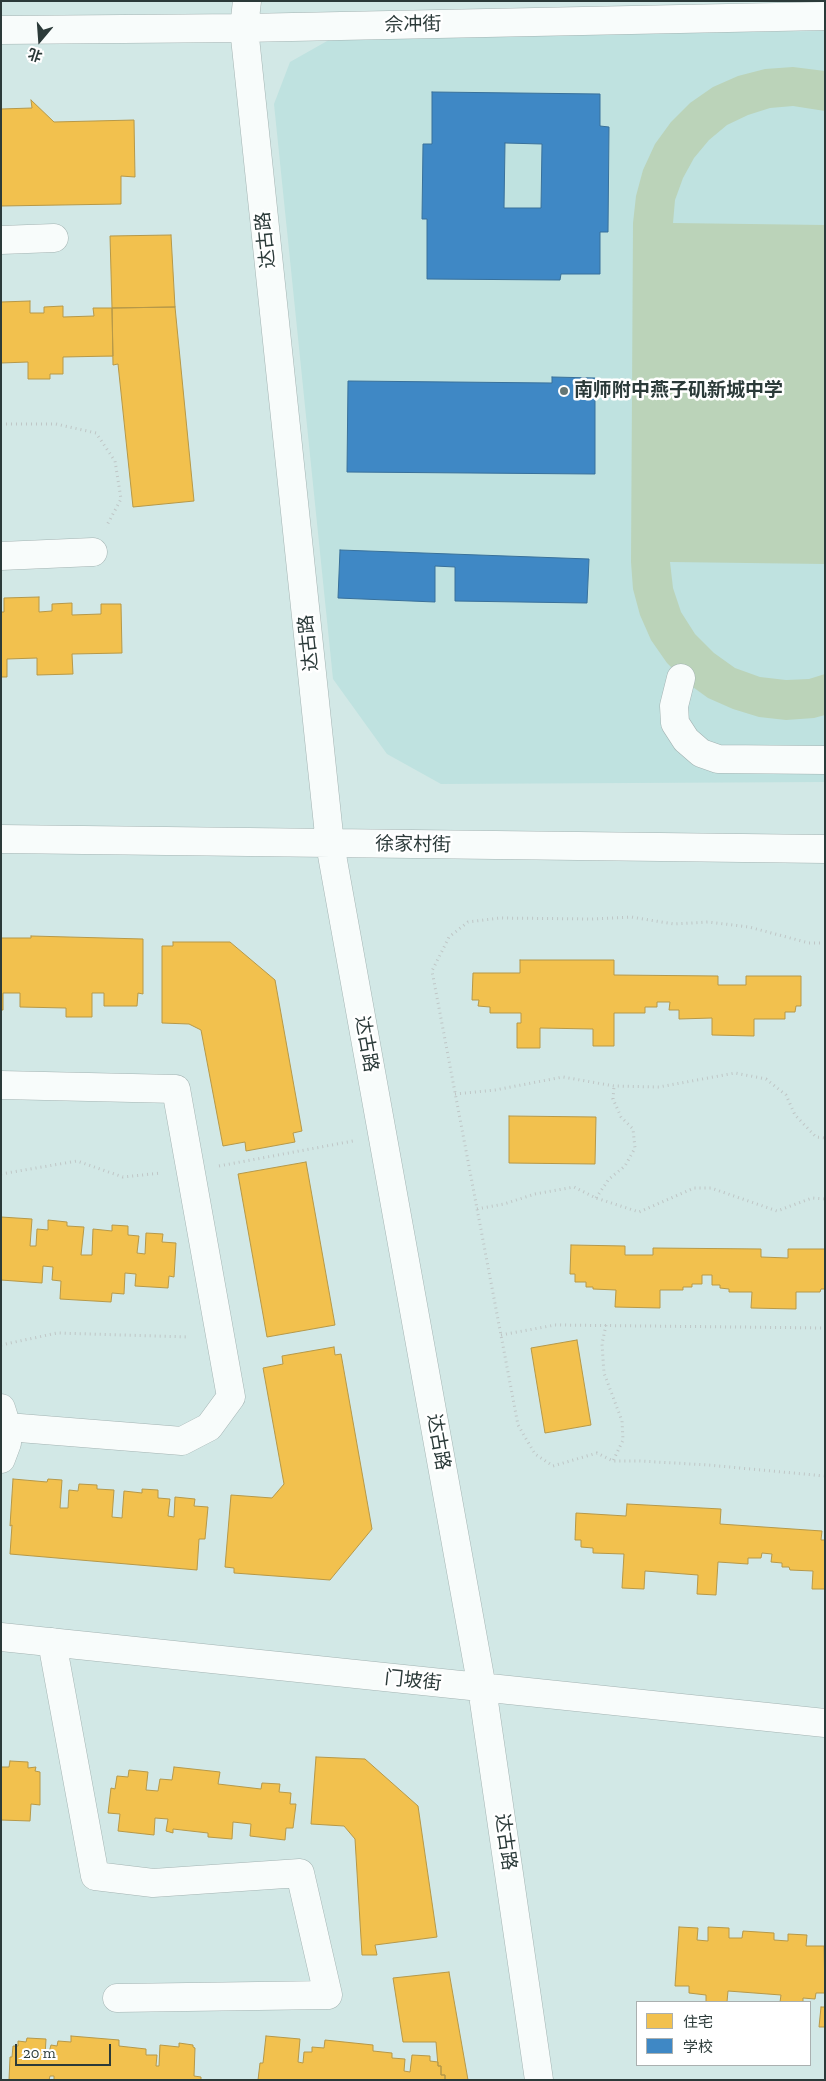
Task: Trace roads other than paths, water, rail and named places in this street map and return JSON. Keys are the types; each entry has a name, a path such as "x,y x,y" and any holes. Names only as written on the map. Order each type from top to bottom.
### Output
{"street":[{"name":"达古路","path":"247,1 244,28 330,844 482,1688 539,2080"},
{"name":"佘冲街","path":"1,30 244,28 825,16"},
{"path":"1,240 54,238"},
{"path":"1,556 93,552"},
{"path":"681,678 674,706 675,723 686,740 701,753 718,759 825,760"},
{"name":"徐家村街","path":"1,839 825,849"},
{"path":"1,1085 176,1089 231,1397 209,1427 182,1441 4,1417 7,1443 1,1459"},
{"name":"门坡街","path":"1,1637 825,1723"},
{"path":"52,1642 95,1876 153,1883 300,1873 328,1995 117,1998"}],"place":[{"name":"南师附中燕子矶新城中学","path":"564,391"}]}
